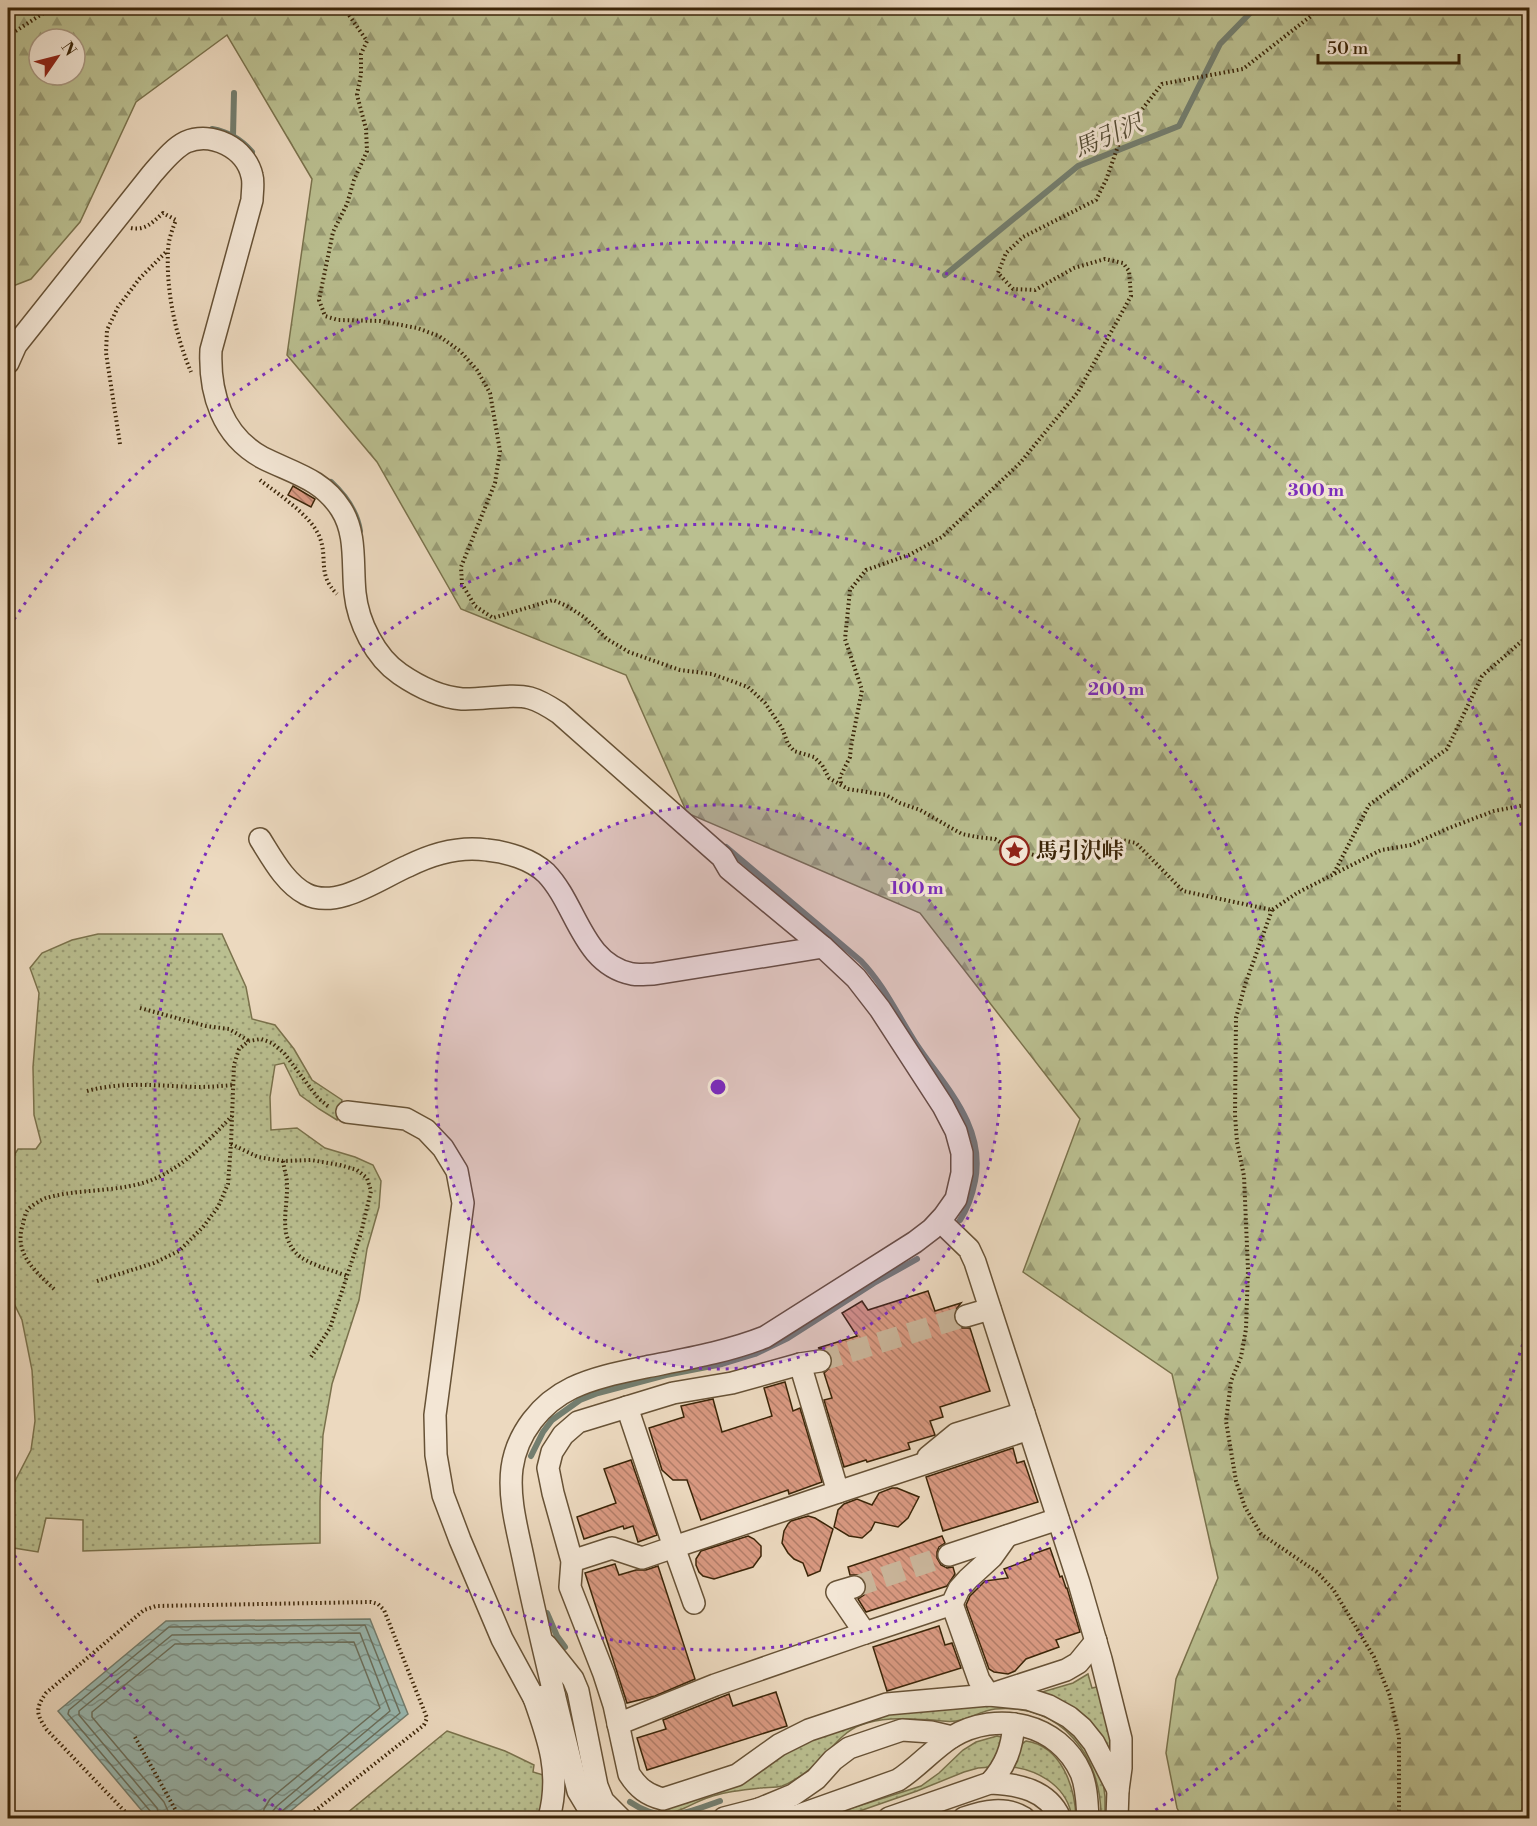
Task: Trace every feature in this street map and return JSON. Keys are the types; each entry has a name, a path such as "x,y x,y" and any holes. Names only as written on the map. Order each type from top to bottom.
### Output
{"street":[{"path":"8,363 16,345 145,183 175,150 187,142 204,139 219,141 233,147 245,160 252,177 252,200 211,350 210,367 216,400 221,414 243,444 261,457 318,483 332,495 343,511 351,528 355,594 360,618 370,639 385,661 397,673 422,688 441,695 462,699 528,698 545,704 559,713 722,857 729,869 823,947 856,978 880,1009 943,1106 956,1131 962,1153 962,1173 956,1199 940,1221 915,1242 765,1337 716,1353 595,1379 574,1387 555,1398 538,1412 526,1430 512,1466 511,1489 542,1640 545,1731 555,1779 549,1818"},
{"path":"260,839 291,883 307,895 329,898 353,893 409,865 440,854 464,849 485,849 507,853 544,871 558,887 586,939 599,957 614,968 633,974 654,974 823,947"},
{"path":"348,1112 406,1119 426,1130 443,1148 457,1171 463,1203 435,1415 436,1455 443,1495 459,1540 502,1639 544,1696 578,1791 590,1811 599,1818"},
{"path":"940,1221 969,1249 975,1262 1096,1641 1121,1739 1117,1818"},
{"path":"966,1316 990,1309"},
{"path":"838,1492 810,1363 732,1383 673,1393 578,1422 563,1435 552,1452 548,1468 572,1561 570,1587 604,1674 629,1774 634,1782 652,1796 663,1799 737,1775 779,1745 809,1730 887,1704 989,1695 1028,1699 1069,1717 1094,1743 1118,1790"},
{"path":"627,1407 694,1603"},
{"path":"572,1561 612,1548 642,1558 918,1465 956,1434 1026,1421"},
{"path":"949,1555 1058,1519"},
{"path":"989,1695 979,1680 952,1604 959,1589 992,1557 1007,1536"},
{"path":"846,1590 865,1633"},
{"path":"618,1724 715,1685 952,1604"},
{"path":"542,1640 573,1679 578,1691 597,1786 603,1800 620,1818"},
{"path":"989,1695 1078,1664 1096,1641"},
{"path":"759,1809 795,1818 898,1780 952,1737 993,1723 1034,1728 1054,1739 1071,1755 1082,1775 1088,1818"},
{"path":"990,1783 1000,1772 1010,1752 1014,1724"},
{"path":"724,1818 759,1809 793,1795 816,1779 833,1760 849,1748 902,1730 952,1737"},
{"path":"889,1818 990,1783 1022,1786 1034,1791 1047,1799 1060,1818"},
{"path":"964,1818 989,1811 1005,1810 1024,1818"}],"path":[{"path":"8,36 48,8"},
{"path":"344,8 367,41 362,54 357,95 366,129 367,151 354,180 347,204 333,232 319,300 325,316 338,320 380,321 417,328 439,336 460,351 477,370 490,393 500,451 495,483 461,567 462,584 475,606 493,618 553,600 584,617 607,639 629,652 680,670 712,674 748,687 765,703 782,728 794,752 814,757 822,765 829,778 848,789 886,795 920,810 962,834 995,839 1010,848 1034,855 1056,854 1099,841 1117,839 1136,843 1183,891 1272,910"},
{"path":"841,784 840,777 850,757 850,746 862,690 845,639 850,590 866,570 909,555 942,537 1020,463 1078,392 1131,296 1129,271 1123,263 1105,259 1074,268 1035,290 1013,289 998,273 1006,254 1023,237 1096,200 1106,180 1122,135 1162,84 1243,69 1311,16 1317,8"},
{"path":"120,444 106,353 107,330 118,307 140,278 168,250"},
{"path":"1334,874 1369,805 1447,749 1482,676 1530,634"},
{"path":"1399,1818 1399,1737 1390,1696 1374,1657 1333,1589 1317,1572 1261,1534 1245,1507 1236,1481 1226,1421 1231,1381 1241,1357 1248,1270 1244,1176 1237,1142 1235,1115 1236,1018 1272,910 1297,892 1381,850 1411,845 1494,811 1530,804"},
{"path":"140,1008 206,1026 230,1029 249,1041"},
{"path":"97,1281 154,1263 179,1251 203,1227 218,1207 228,1184 234,1065 239,1049 249,1041 261,1039 272,1043 284,1053 318,1098 331,1109 348,1112"},
{"path":"87,1091 106,1086 130,1084 234,1086"},
{"path":"54,1289 29,1265 23,1252 20,1231 27,1211 44,1198 119,1187 154,1179 203,1148 232,1115"},
{"path":"231,1144 258,1157 283,1161 311,1160 340,1165 357,1170 367,1178 370,1191 361,1233 348,1276 330,1328 311,1357"},
{"path":"283,1161 287,1185 284,1214 286,1235 296,1254 348,1276"},
{"path":"132,1818 47,1730 38,1716 39,1704 46,1693 144,1610 156,1606 371,1602 378,1604 384,1610 427,1718 424,1725 306,1818"},
{"path":"135,1737 180,1818"}],"green space":[{"path":"8,8 1529,8 1529,1818 1182,1818 1177,1808 1166,1753 1176,1679 1218,1578 1172,1374 1023,1272 1080,1119 920,913 687,813 626,675 461,609 377,462 287,355 312,179 227,35 136,102 80,222 31,279 8,288"},
{"path":"98,934 222,934 246,987 252,1019 275,1025 294,1049 312,1080 342,1100 337,1120 300,1095 284,1063 275,1065 270,1097 271,1130 297,1128 325,1148 373,1165 381,1181 379,1207 367,1249 359,1300 332,1384 323,1435 320,1543 83,1551 83,1520 46,1518 38,1552 8,1547 8,1491 31,1450 35,1421 32,1370 22,1320 8,1291 8,1165 18,1149 36,1149 41,1142 34,1115 33,1067 39,993 30,968 42,953 72,940"},
{"path":"1088,1674 1092,1688 1101,1686 1115,1765 1035,1694 1073,1683"},
{"path":"1015,1705 1053,1716 1083,1741 1103,1781 1105,1818 1101,1818 1094,1774 1086,1755 1074,1738 1058,1725 1040,1715 1019,1709 995,1709 953,1721 896,1719 870,1722 846,1734 813,1767 785,1785 722,1793 680,1810 659,1813 659,1808 794,1745 881,1713 942,1706"},
{"path":"447,1731 505,1751 534,1765 533,1772 550,1777 543,1818 341,1818"},
{"path":"1001,1737 1003,1743 992,1767 964,1772 854,1813 821,1818 921,1786 939,1773 963,1750 976,1742"},
{"path":"1026,1741 1049,1751 1064,1770 1073,1794 1076,1818 1072,1818 1065,1798 1051,1783 1033,1772 1013,1767 1021,1744"}],"water":[{"path":"370,1619 408,1714 282,1818 148,1818 58,1711 166,1621"}],"building":[{"path":"293,486 315,499 311,507 288,495"},
{"path":"928,1291 935,1311 961,1303 954,1312 954,1320 962,1328 970,1328 990,1391 940,1407 943,1417 930,1421 935,1435 908,1443 910,1449 844,1467 824,1400 832,1398 824,1373 832,1366 832,1359 825,1349 818,1348 857,1336 842,1313 862,1301 868,1310"},
{"path":"785,1382 793,1411 800,1408 822,1482 789,1494 788,1490 701,1520 687,1480 673,1480 662,1470 649,1428 684,1417 681,1406 713,1399 722,1432 772,1416 764,1388"},
{"path":"1013,1448 1017,1463 1024,1461 1038,1502 943,1531 926,1477"},
{"path":"631,1460 657,1535 638,1542 633,1526 624,1529 623,1526 584,1539 577,1517 616,1503 604,1469"},
{"path":"892,1488 919,1497 908,1518 898,1527 875,1522 871,1530 862,1538 849,1536 834,1527 838,1510 844,1504 857,1499 872,1505 879,1493"},
{"path":"808,1516 833,1529 820,1571 808,1576 803,1563 794,1559 782,1543 788,1524"},
{"path":"748,1536 761,1546 761,1556 753,1567 714,1579 703,1576 699,1572 696,1559 701,1551"},
{"path":"942,1536 945,1543 939,1547 937,1558 941,1565 947,1568 953,1567 955,1574 947,1586 866,1612 858,1599 866,1591 866,1583 858,1575 850,1575 848,1567"},
{"path":"1050,1548 1060,1577 1062,1576 1067,1588 1080,1632 1056,1640 1059,1647 1026,1659 1015,1671 1008,1674 994,1672 989,1669 966,1605 970,1596 985,1581 1008,1578 1004,1569 1031,1559 1030,1555"},
{"path":"615,1564 619,1575 658,1566 695,1679 655,1696 627,1703 585,1573"},
{"path":"939,1626 945,1645 952,1643 961,1668 887,1691 873,1647"},
{"path":"776,1692 787,1726 647,1770 637,1738 666,1729 663,1720 729,1694 733,1706"}],"waterway":[{"name":"馬引沢","path":"945,275 1078,166 1179,126 1220,44 1255,8"},
{"path":"233,136 234,93"},
{"path":"212,129 234,137 252,152"},
{"path":"331,482 350,504 360,531"},
{"path":"726,847 861,961 883,990 915,1042 960,1107 974,1142 977,1161 973,1192 960,1220"},
{"path":"531,1456 552,1420 580,1400 666,1375 722,1364 755,1354 788,1338 874,1283 917,1259"},
{"path":"547,1613 557,1636 565,1647"},
{"path":"630,1802 653,1813 675,1815 720,1801"}],"tunnel":[{"path":"820,1361 966,1316"},
{"path":"854,1587 949,1555"}],"place":[{"name":"馬引沢峠","path":"1015,850"}]}
